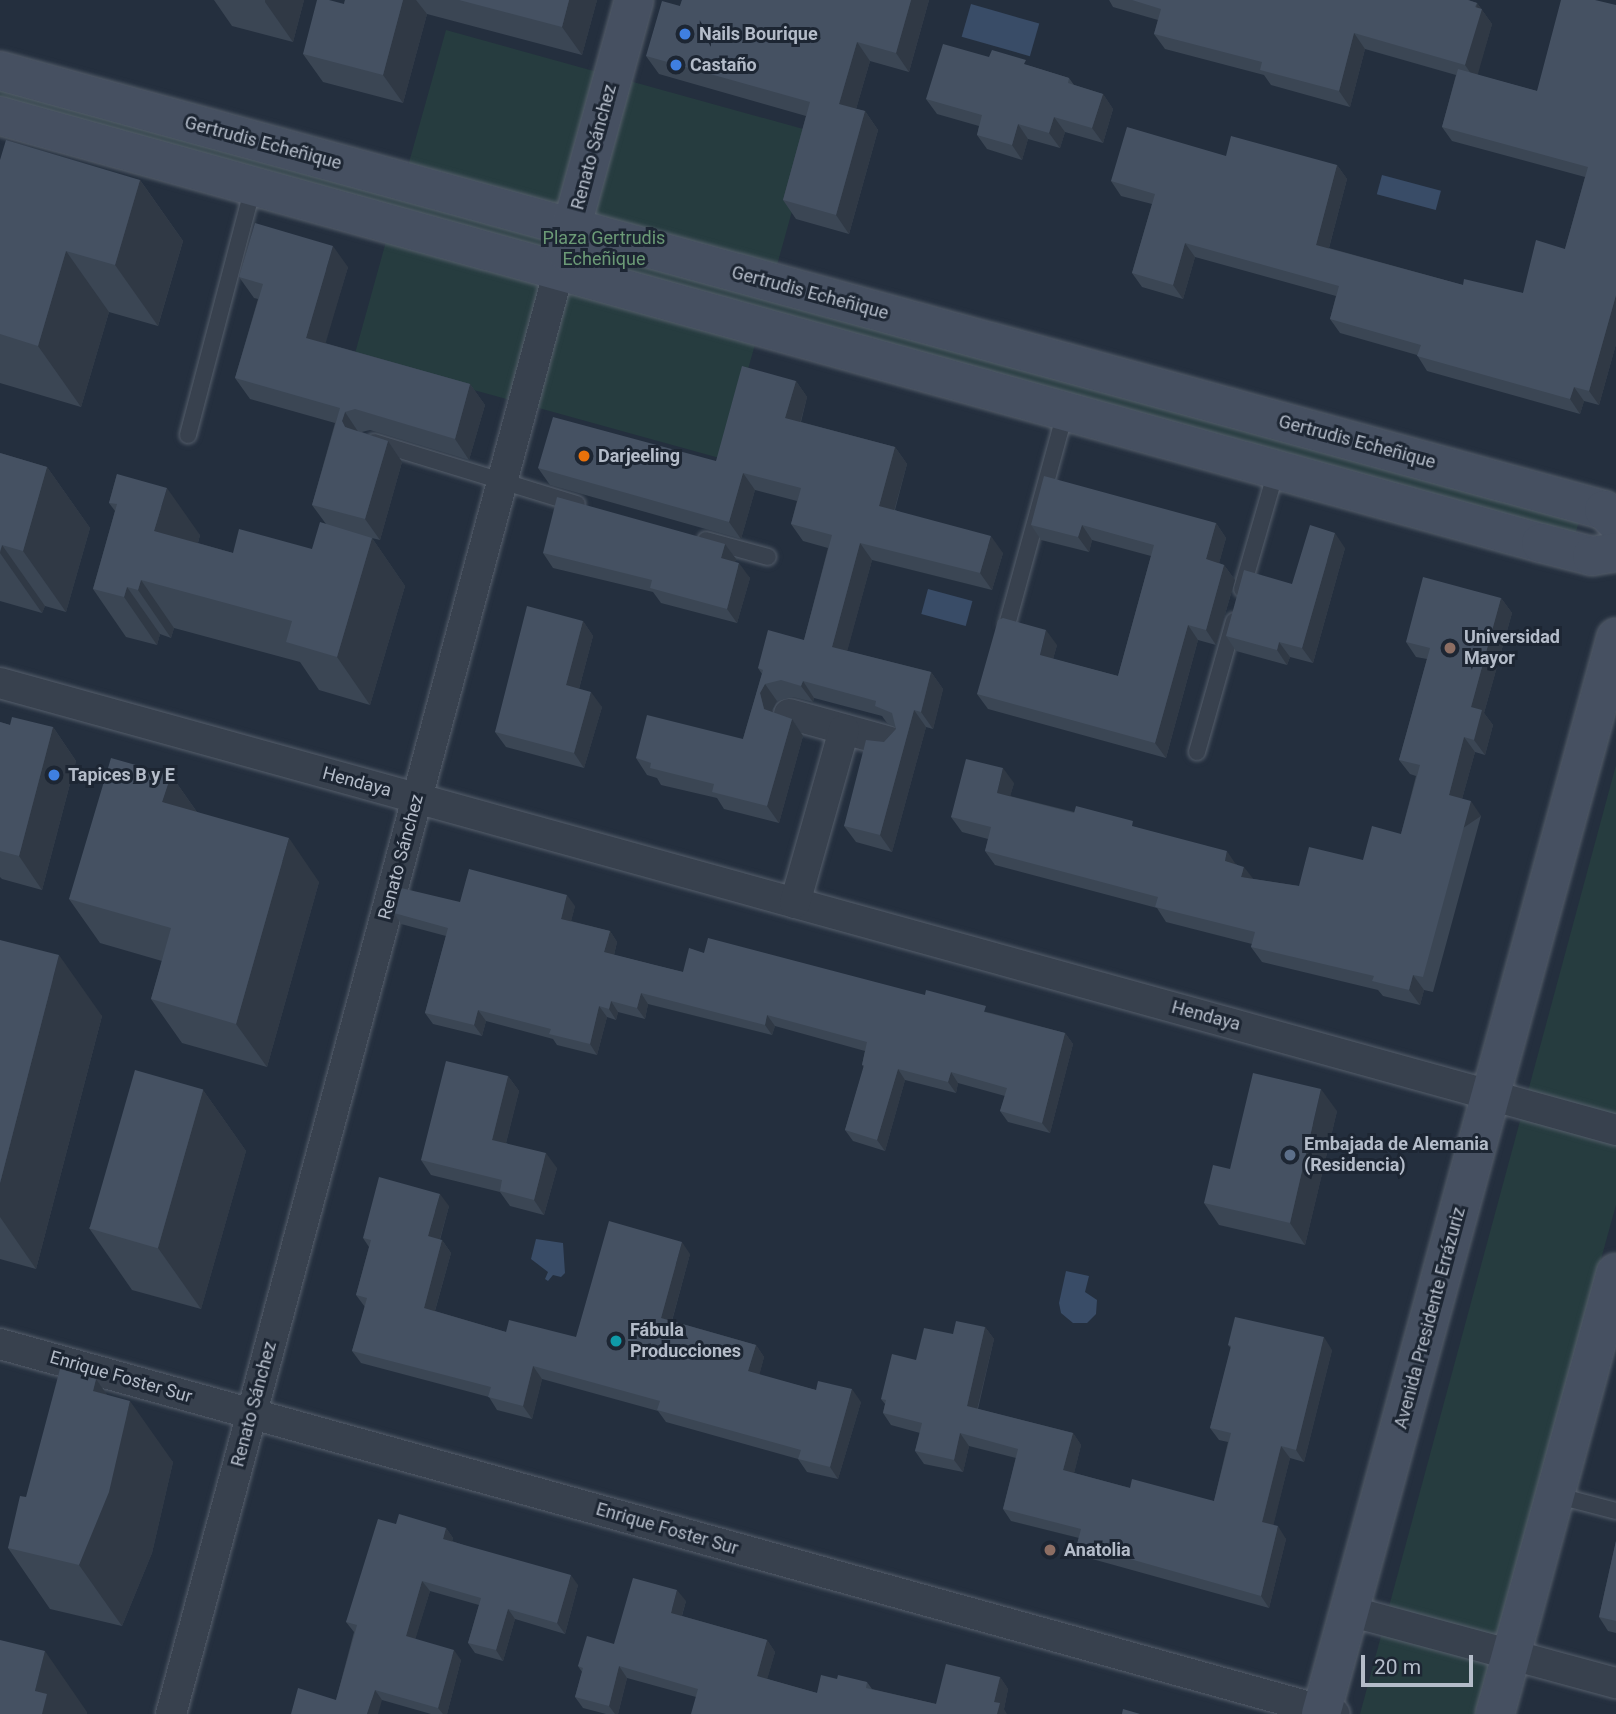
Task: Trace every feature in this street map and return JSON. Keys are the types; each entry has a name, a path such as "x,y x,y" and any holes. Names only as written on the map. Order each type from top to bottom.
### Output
{"street":[{"name":"Renato Sánchez","path":"171,1714 634,0"},
{"name":"Gertrudis Echeñique","path":"0,71 1604,510 1616,522"},
{"path":"0,117 1591,556 1616,552"},
{"name":"Avenida Presidente Errázuriz","path":"1326,1713 1349,1611 1616,638"},
{"name":"Hendaya","path":"0,683 1616,1129"},
{"path":"789,714 891,742"},
{"path":"795,903 845,730"},
{"path":"1495,1714 1616,1273"},
{"name":"Enrique Foster Sur","path":"0,1344 1326,1713"},
{"path":"1349,1611 1616,1683"}],"lane":[{"path":"188,435 253,187"},
{"path":"1007,625 1065,413"},
{"path":"367,440 599,510"},
{"path":"1197,752 1276,471"},
{"path":"690,535 768,557"},
{"path":"1555,1495 1616,1511"}],"green space":[{"name":"Plaza Gertrudis Echeñique","path":"446,30 814,132 769,294 1579,521 1575,536 764,312 723,459 354,357 395,209 0,98 0,83 401,191"},
{"path":"1616,765 1616,1205 1475,1714 1360,1714"}],"water":[{"path":"971,4 1039,24 1030,56 962,37"},
{"path":"1382,175 1441,191 1436,210 1377,194"},
{"path":"928,589 972,601 966,626 921,614"},
{"path":"536,1239 563,1243 565,1273 561,1277 553,1275 548,1281 545,1279 548,1272 531,1259"},
{"path":"1066,1271 1089,1276 1085,1292 1097,1300 1096,1314 1087,1323 1073,1323 1061,1313 1059,1303"}],"building":[{"path":"317,0 344,4 345,0 403,0 383,75 303,54"},
{"path":"459,0 569,0 562,27"},
{"path":"682,0 911,0 896,53 857,42 839,104 865,111 836,215 783,200 810,102 646,56 662,1 680,6"},
{"path":"1132,0 1468,0 1477,3 1475,7 1482,9 1465,65 1354,33 1339,91 1260,70 1262,62 1154,34 1161,9"},
{"path":"1561,0 1595,0 1616,5 1616,295 1589,391 1574,387 1570,399 1417,356 1421,345 1330,319 1339,286 1185,243 1173,285 1132,273 1155,194 1111,181 1127,127 1226,156 1231,136 1337,165 1316,245 1463,285 1464,279 1523,293 1536,240 1565,249 1588,167 1442,127 1458,69 1537,91"},
{"path":"943,44 989,57 992,50 1026,60 1024,64 1069,78 1068,83 1103,94 1092,128 1054,117 1049,133 1018,124 1012,145 977,135 982,115 926,99"},
{"path":"6,140 140,180 115,265 66,251 38,346 0,334 0,160"},
{"path":"255,223 333,246 306,338 470,384 455,439 355,409 345,412 342,421 345,427 388,441 365,519 312,505 340,408 235,378 263,284 239,277"},
{"path":"742,366 796,381 785,418 895,447 879,506 991,536 980,573 860,543 832,647 931,672 921,712 914,710 880,835 844,826 866,740 884,742 896,729 892,713 875,706 876,701 803,681 801,686 781,680 765,684 760,693 764,709 792,719 767,806 712,792 714,784 650,768 651,763 636,758 647,715 743,739 763,670 758,668 768,630 804,640 832,535 791,524 801,488 743,473 729,522 538,468 553,417 716,461"},
{"path":"0,453 47,467 23,551 2,545 0,551"},
{"path":"117,474 167,488 154,531 233,553 239,529 312,549 320,522 372,538 337,657 286,642 292,621 141,580 138,590 127,587 124,597 93,589 117,504 109,503"},
{"path":"1044,476 1216,523 1206,559 1224,565 1206,630 1188,625 1155,743 977,694 998,620 1003,618 1046,630 1040,655 1118,676 1154,545 1082,525 1078,537 1031,525"},
{"path":"557,497 725,544 721,558 739,563 727,609 650,588 652,580 543,553"},
{"path":"1310,525 1335,533 1302,648 1279,642 1277,650 1226,636 1244,570 1292,584"},
{"path":"1423,577 1501,598 1471,707 1482,710 1474,740 1464,737 1449,795 1471,801 1423,977 1413,975 1409,990 1372,981 1374,976 1251,947 1255,932 1155,907 1158,897 985,851 991,827 951,817 966,759 1003,768 997,793 1074,813 1076,806 1133,821 1132,826 1227,851 1225,861 1244,867 1241,877 1299,886 1309,847 1363,860 1372,826 1401,834 1420,765 1399,760 1430,648 1406,642"},
{"path":"527,606 583,621 566,685 591,692 574,753 495,732"},
{"path":"12,717 53,727 19,856 0,851 0,722 10,725"},
{"path":"111,758 171,775 162,802 289,838 236,1024 151,999 171,928 69,899"},
{"path":"469,869 567,895 561,919 610,931 604,952 683,972 689,948 704,953 708,938 925,995 926,990 986,1006 984,1012 1065,1033 1042,1123 1000,1111 1007,1088 951,1072 948,1082 898,1069 877,1140 845,1130 864,1065 867,1042 767,1015 765,1025 641,993 637,1008 611,1001 609,1009 599,1006 590,1044 549,1034 551,1029 478,1010 474,1025 425,1013 448,928 394,913 401,888 460,902"},
{"path":"0,940 59,955 0,1183"},
{"path":"446,1061 508,1076 492,1140 546,1153 534,1200 500,1191 502,1180 421,1160"},
{"path":"135,1070 203,1090 158,1248 90,1229"},
{"name":"Embajada de Alemania (Residencia)","path":"1253,1073 1321,1089 1290,1223 1204,1203 1213,1165 1230,1169"},
{"path":"379,1177 440,1194 428,1236 442,1240 424,1308 506,1332 509,1320 576,1337 609,1221 682,1242 661,1318 756,1345 748,1371 816,1390 818,1381 852,1389 830,1467 798,1459 801,1450 657,1410 660,1401 533,1366 523,1406 488,1397 491,1387 352,1351 367,1298 356,1295 371,1240 363,1238"},
{"path":"1235,1317 1324,1337 1296,1450 1281,1446 1262,1522 1278,1526 1261,1596 1077,1544 1081,1529 1003,1509 1018,1449 960,1433 954,1460 915,1451 922,1423 883,1413 886,1400 881,1399 892,1354 916,1360 924,1328 953,1334 956,1321 985,1327 967,1406 1073,1433 1063,1470 1130,1488 1132,1479 1214,1501 1231,1433 1210,1428 1231,1346 1228,1345"},
{"path":"60,1369 96,1379 93,1391 130,1401 109,1492 79,1565 8,1548 20,1496 26,1497"},
{"path":"399,1514 446,1528 443,1539 571,1575 557,1623 508,1609 496,1650 468,1643 481,1598 422,1581 406,1636 454,1650 438,1708 375,1690 367,1714 291,1714 298,1688 336,1700 357,1625 346,1622 378,1519 396,1524"},
{"path":"1616,1541 1616,1621 1599,1617"},
{"path":"633,1578 677,1590 671,1613 767,1640 757,1676 817,1693 821,1675 837,1679 838,1675 867,1682 866,1688 936,1704 946,1664 1000,1677 994,1702 1000,1703 997,1714 691,1714 698,1689 619,1666 609,1706 575,1697 583,1668 578,1666 587,1636 614,1644"},
{"path":"0,1640 45,1651 35,1691 47,1694 42,1714 0,1714"},
{"path":"1123,1709 1140,1714 1122,1714"}],"place":[{"name":"Nails Bourique","path":"685,34"},
{"name":"Castaño","path":"676,65"},
{"name":"Darjeeling","path":"584,456"},
{"name":"Universidad Mayor","path":"1450,648"},
{"name":"Tapices B y E","path":"54,775"},
{"name":"Embajada de Alemania (Residencia)","path":"1290,1155"},
{"name":"Fábula Producciones","path":"616,1341"},
{"name":"Anatolia","path":"1050,1550"}]}
